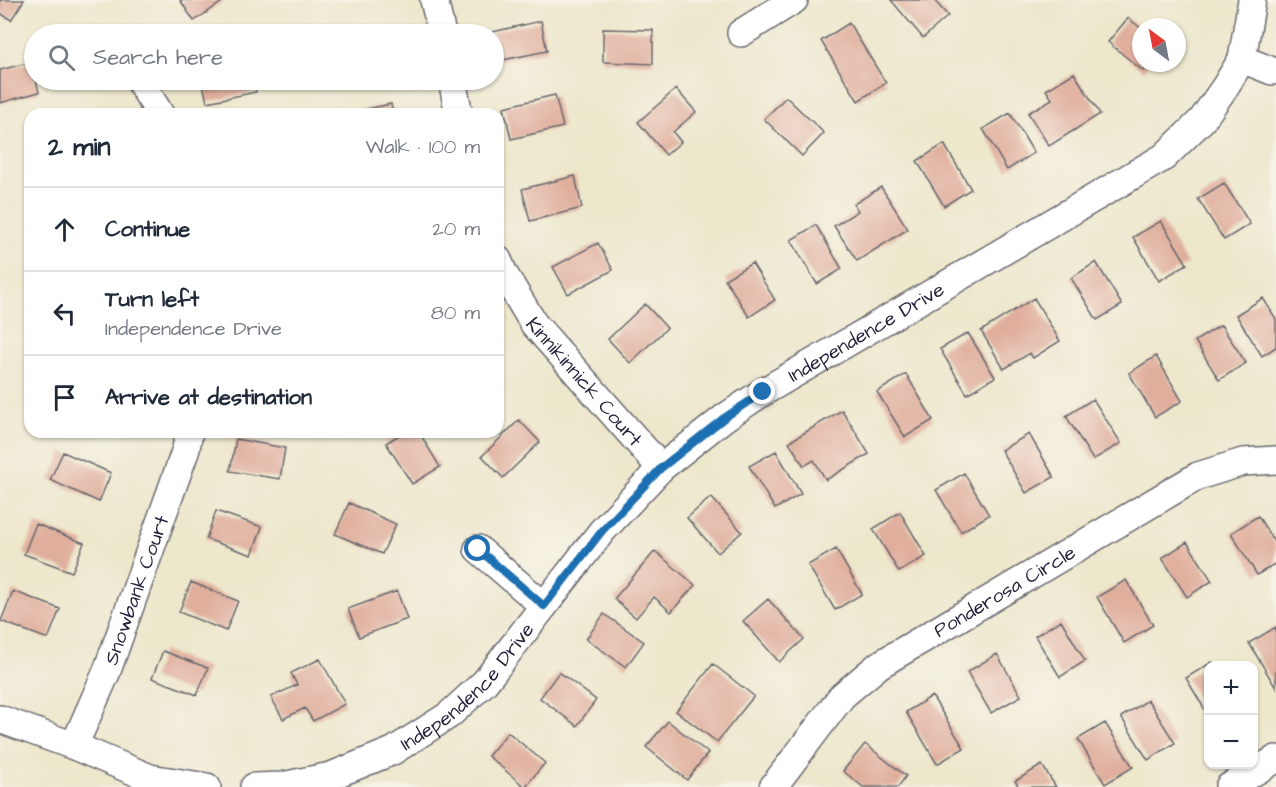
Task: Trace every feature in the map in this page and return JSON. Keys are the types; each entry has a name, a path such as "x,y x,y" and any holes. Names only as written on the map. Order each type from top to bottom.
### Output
{"street":[{"path":"434,0 440,24"},
{"path":"741,33 794,0"},
{"name":"Independence Drive","path":"254,787 282,786 331,776 393,751 449,715 485,682 602,531 661,468 724,418 763,392 1164,157 1202,120 1242,59 1252,0"},
{"path":"1242,59 1272,71"},
{"path":"146,90 156,108"},
{"path":"454,90 458,108"},
{"name":"Kinnikinnick Court","path":"504,274 534,324 661,468"},
{"name":"Snowbank Court","path":"74,746 111,660 188,438"},
{"name":"Ponderosa Circle","path":"773,787 842,696 879,665 1198,476 1243,462 1276,460"},
{"path":"478,549 544,606"},
{"path":"0,719 74,746 150,778 207,787"},
{"path":"1229,787 1276,759"}],"building":[{"path":"0,0 24,0 11,20 0,13"},
{"path":"180,0 225,0 194,21"},
{"path":"891,0 934,0 948,16 923,38"},
{"path":"1128,18 1132,21 1132,62 1108,42"},
{"path":"541,21 547,51 504,60 504,29"},
{"path":"849,23 886,83 858,101 821,41"},
{"path":"603,29 653,30 653,64 603,62"},
{"path":"24,64 24,90 38,90 39,92 0,103 0,70"},
{"path":"1074,73 1100,114 1049,146 1028,113 1052,99 1046,90"},
{"path":"676,89 696,112 673,132 681,142 666,155 638,122"},
{"path":"204,90 256,90 256,92 207,102"},
{"path":"555,95 563,127 511,139 504,107"},
{"path":"786,97 824,133 802,156 764,119"},
{"path":"391,104 392,108 371,108"},
{"path":"1010,113 1034,153 1007,170 983,129"},
{"path":"944,144 971,189 944,206 917,161"},
{"path":"575,176 582,208 530,221 522,189"},
{"path":"1224,183 1250,224 1224,240 1198,199"},
{"path":"881,187 908,229 857,261 834,226 858,211 854,204"},
{"path":"1161,221 1187,264 1159,281 1133,237"},
{"path":"816,225 842,269 817,284 791,240"},
{"path":"598,243 613,270 568,294 553,267"},
{"path":"1096,262 1122,305 1097,320 1071,278"},
{"path":"752,263 775,300 749,317 725,279"},
{"path":"1034,298 1060,341 1033,358 1030,353 1004,369 981,331"},
{"path":"1263,298 1276,319 1276,347 1262,356 1236,315"},
{"path":"645,304 667,328 630,363 608,339"},
{"path":"1221,325 1246,363 1219,380 1195,341"},
{"path":"968,333 995,377 967,394 940,349"},
{"path":"1156,356 1182,401 1155,417 1129,373"},
{"path":"906,374 933,420 905,437 877,392"},
{"path":"1093,399 1121,443 1093,460 1066,416"},
{"path":"842,410 869,454 826,480 814,460 804,466 789,442"},
{"path":"519,420 540,442 503,478 482,456 500,438 504,438 504,435"},
{"path":"1029,434 1054,477 1026,493 1001,450"},
{"path":"394,438 423,438 440,467 412,484 386,443"},
{"path":"236,439 285,448 280,479 230,471"},
{"path":"776,451 801,494 775,509 749,466"},
{"path":"63,452 111,473 99,502 50,480"},
{"path":"964,473 989,515 961,532 936,490"},
{"path":"711,497 742,532 718,553 687,518"},
{"path":"349,503 396,524 382,554 335,534"},
{"path":"216,511 262,527 252,555 206,539"},
{"path":"900,512 926,556 899,572 873,529"},
{"path":"1258,516 1276,545 1276,563 1257,575 1231,533"},
{"path":"36,524 84,543 72,572 24,554"},
{"path":"1187,542 1212,581 1187,597 1162,558"},
{"path":"836,549 862,594 835,610 808,565"},
{"path":"655,551 695,585 671,612 654,597 636,618 614,599"},
{"path":"1126,580 1153,625 1124,643 1097,597"},
{"path":"191,582 238,601 226,631 179,612"},
{"path":"13,591 60,609 48,639 1,621"},
{"path":"397,591 407,619 359,637 348,609"},
{"path":"768,599 804,639 779,662 743,621"},
{"path":"604,614 644,642 626,667 586,639"},
{"path":"1061,620 1085,661 1060,677 1035,636"},
{"path":"1276,627 1276,688 1249,643"},
{"path":"163,651 208,668 197,695 152,678"},
{"path":"997,654 1021,696 991,713 967,672"},
{"path":"320,659 345,704 313,721 305,708 283,719 271,697 297,685 291,673"},
{"path":"713,664 754,696 717,742 676,711"},
{"path":"1204,667 1204,708 1186,678"},
{"path":"559,672 596,700 577,726 540,698"},
{"path":"932,696 964,748 937,764 906,712"},
{"path":"1148,700 1175,743 1148,760 1121,717"},
{"path":"668,721 708,753 687,780 646,747"},
{"path":"1105,723 1133,767 1105,784 1078,739"},
{"path":"508,732 545,763 525,787 488,756"},
{"path":"865,744 906,776 898,787 863,787 843,771"},
{"path":"1042,765 1056,787 1019,787 1015,781"}],"route":[{"path":"478,549 544,606 602,531 661,468 724,418 763,392"}]}
